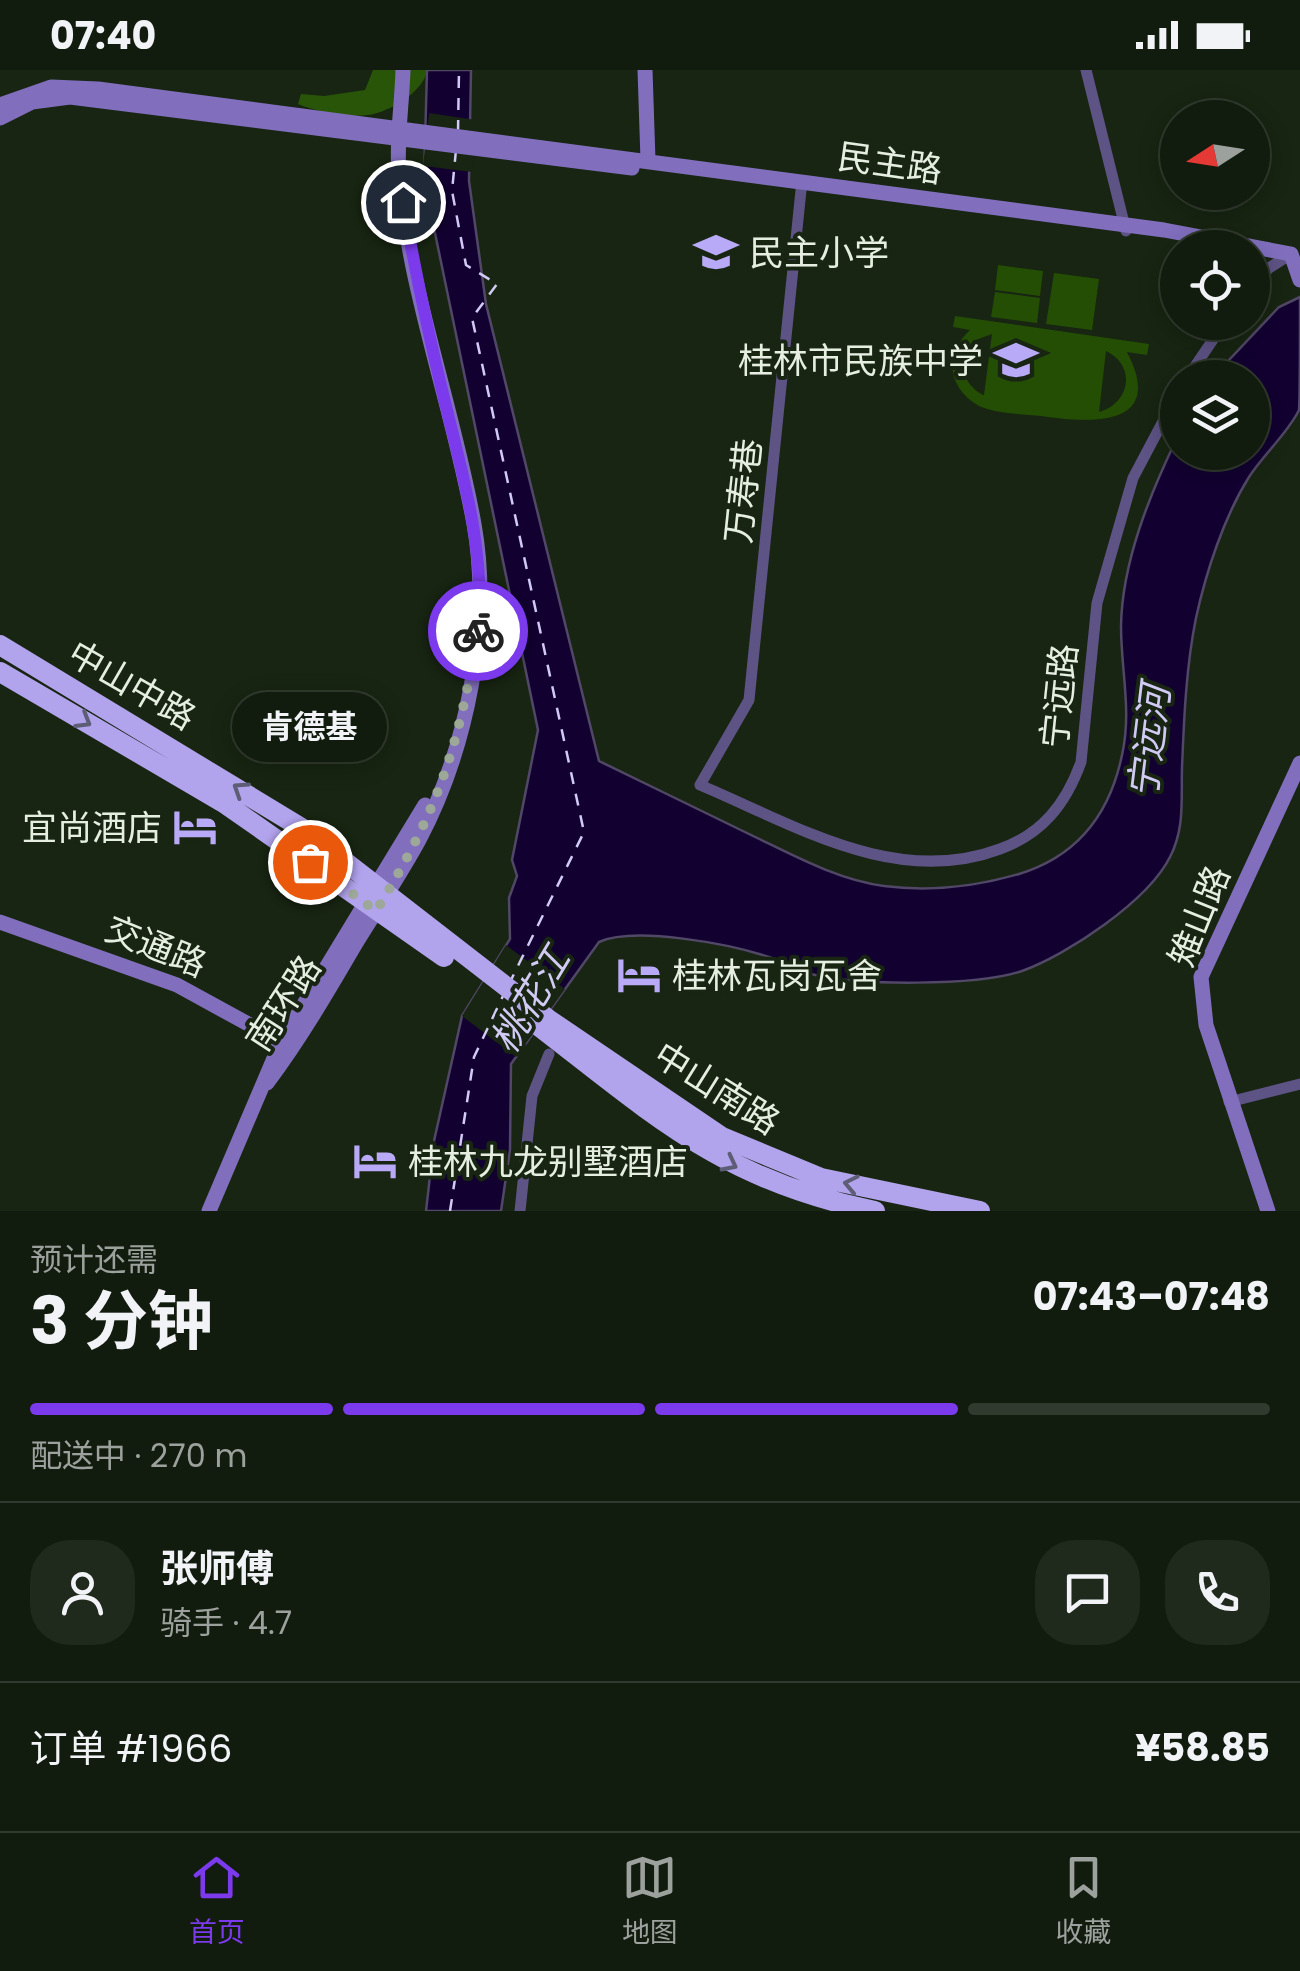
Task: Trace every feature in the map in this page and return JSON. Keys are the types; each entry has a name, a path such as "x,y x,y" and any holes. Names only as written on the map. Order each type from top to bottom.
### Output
{"highway":[{"name":"中山中路","path":"0,645 284,817 375,900"},
{"name":"中山中路","path":"0,672 224,804 375,900"},
{"path":"375,900 544,1024"},
{"name":"中山南路","path":"544,1024 606,1082 702,1150 817,1199 875,1211"},
{"name":"中山南路","path":"544,1024 756,1154 821,1178 980,1211"}],"street":[{"name":"南环路","path":"267,1084 293,1049 428,798 469,684 480,583 474,525 418,289 399,173 404,70"},
{"path":"645,70 648,160"},
{"path":"1086,70 1126,228"},
{"path":"0,105 29,92 71,87 480,142"},
{"path":"0,118 32,102 70,97 400,132"},
{"name":"民主路","path":"480,142 648,160 1296,252"},
{"name":"民主路","path":"480,142 801,190 1160,234"},
{"name":"万寿巷","path":"700,785 750,700 801,190"},
{"path":"1270,251 1296,252"},
{"path":"1296,252 1300,280"},
{"path":"1270,267 1296,252"},
{"name":"宁远路","path":"700,785 838,844 913,863 967,860 1014,844 1048,821 1073,785 1081,762 1097,603 1133,478 1160,427"},
{"name":"雉山路","path":"1268,1211 1229,1102 1200,1001 1201,978 1300,763"},
{"name":"南环路","path":"209,1211 282,1042 375,900"},
{"name":"交通路","path":"0,922 177,985 282,1042"},
{"path":"520,1211 532,1096 549,1054"},
{"path":"1229,1102 1300,1084"}],"green space":[{"path":"373,70 427,70 413,93 376,113 341,115 298,104 301,94 324,96 365,90"},
{"path":"998,265 1043,271 1040,296 995,290"},
{"path":"1054,273 1099,279 1092,330 1046,324"},
{"path":"995,292 1040,298 1037,323 991,317"},
{"path":"955,316 1149,344 1147,355 1127,352 1137,377 1137,395 1130,408 1117,416 1080,420 994,411 969,399 955,381 953,360 970,330 953,327","holes":["992,334 984,395 983,395 966,378 965,356 973,341","1106,351 1122,366 1126,384 1118,401 1099,412"]}],"water":[{"path":"427,70 471,70 469,181 486,304 599,761 832,872 866,883 901,888 969,885 1040,866 1074,844 1100,813 1117,776 1126,723 1121,626 1126,578 1163,470 1254,470 1224,527 1205,582 1188,674 1180,825 1170,857 1144,891 1105,924 1061,953 1022,971 977,979 857,981 811,974 769,957 708,942 635,936 599,942 511,1064 510,1150 501,1211 426,1211 434,1141 462,1016 510,939 509,898 517,876 512,860 538,730 424,180"},
{"path":"1300,297 1299,410 1270,450 1270,360 1229,360 1248,340 1270,340 1270,317 1279,307"}],"pier":[{"path":"429,113 476,120 472,172 423,166"},
{"path":"506,945 565,989 516,1057 462,1016"}],"ferry route":[{"path":"458,132 459,70"},
{"path":"456,150 452,191 466,265 497,284 472,318 584,832 511,980"},
{"path":"450,1211 474,1057 503,996"}],"way so far":[{"path":"310,862 376,911 437,802 459,734 478,631"}],"place":[{"name":"民主小学","path":"716,252"},
{"name":"桂林市民族中学","path":"1016,360"},
{"name":"宜尚酒店","path":"195,827"},
{"name":"肯德基","path":"310,862"},
{"name":"桂林瓦岗瓦舍","path":"639,975"},
{"name":"桂林九龙别墅酒店","path":"375,1161"}],"route":[{"path":"403,202 418,289 474,525 480,583 478,631"}],"water label":[{"name":"宁远河","path":"1149,742"},
{"name":"桃花江","path":"530,1000"}]}
